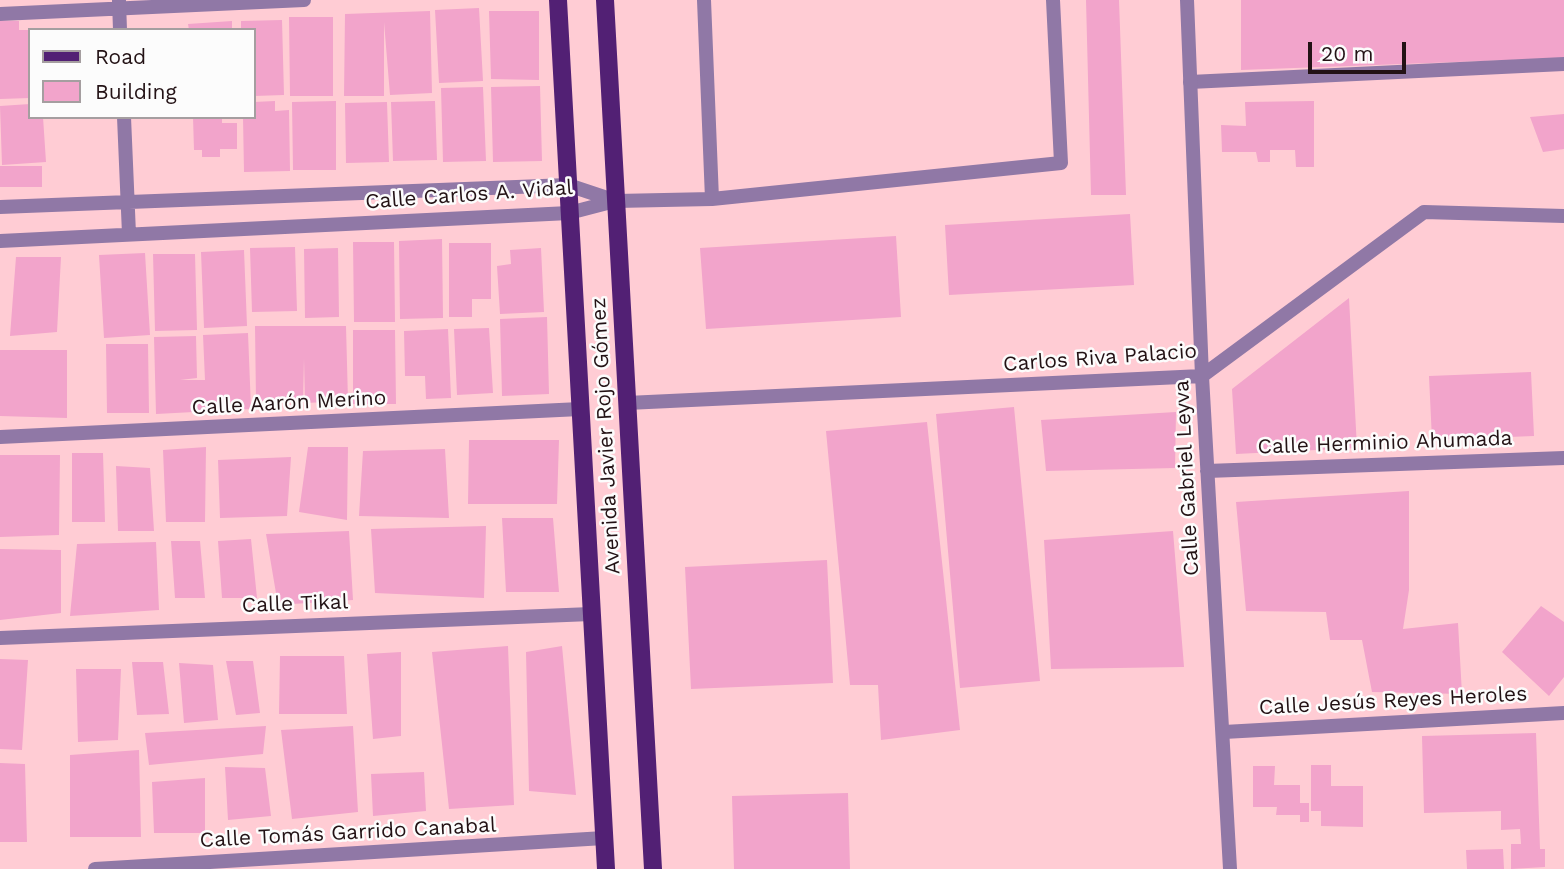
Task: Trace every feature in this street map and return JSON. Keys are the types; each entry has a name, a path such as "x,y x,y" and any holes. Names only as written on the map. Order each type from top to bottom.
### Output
{"main road":[{"name":"Avenida Javier Rojo Gómez","path":"558,0 606,869"},
{"name":"Avenida Javier Rojo Gómez","path":"605,0 653,869"}],"street":[{"path":"0,14 119,4 304,0"},
{"path":"704,0 712,199"},
{"path":"616,201 712,199 1061,163 1053,0"},
{"name":"Calle Gabriel Leyva","path":"1187,0 1202,376 1230,869"},
{"path":"119,4 120,28"},
{"path":"1190,82 1564,64"},
{"path":"124,119 129,234"},
{"name":"Calle Carlos A. Vidal","path":"0,207 568,184 616,201"},
{"name":"Calle Carlos A. Vidal","path":"0,241 569,213 616,201"},
{"name":"Carlos Riva Palacio","path":"627,402 1202,376 1424,212 1564,216"},
{"name":"Calle Aarón Merino","path":"0,437 580,409"},
{"name":"Calle Herminio Ahumada","path":"1207,471 1564,458"},
{"name":"Calle Tikal","path":"0,638 592,614"},
{"name":"Calle Jesús Reyes Heroles","path":"1224,732 1564,713"},
{"name":"Calle Tomás Garrido Canabal","path":"95,869 604,838"}],"building":[{"path":"1086,0 1119,0 1126,195 1091,195"},
{"path":"1241,0 1564,0 1564,58 1241,70"},
{"path":"479,8 483,81 439,83 435,10"},
{"path":"430,11 432,93 390,95 384,22 384,96 344,96 345,14"},
{"path":"489,11 539,11 539,80 491,79"},
{"path":"289,17 333,17 333,96 290,96"},
{"path":"282,20 284,95 256,96 256,28 241,28 241,21"},
{"path":"0,21 19,21 19,30 28,30 28,98 0,99"},
{"path":"232,21 232,28 189,28 188,24"},
{"path":"540,86 542,161 493,162 491,87"},
{"path":"483,87 486,161 443,162 441,88"},
{"path":"275,101 275,111 289,110 290,171 244,172 243,119 256,119 256,102"},
{"path":"336,101 336,170 293,170 292,102"},
{"path":"435,101 437,160 393,161 391,102"},
{"path":"1314,101 1314,167 1296,167 1295,150 1270,150 1270,162 1258,162 1256,152 1222,152 1221,125 1246,126 1245,102"},
{"path":"387,102 389,162 346,163 345,103"},
{"path":"28,104 28,119 43,119 46,162 2,165 0,106"},
{"path":"1564,114 1564,149 1543,152 1530,117"},
{"path":"193,119 222,119 222,123 237,123 237,149 220,149 220,157 202,157 202,150 194,150"},
{"path":"0,166 42,166 42,187 0,187"},
{"path":"1130,214 1134,285 949,295 945,225"},
{"path":"896,236 901,317 706,329 700,248"},
{"path":"442,239 443,318 400,319 399,241"},
{"path":"353,242 394,242 395,322 354,322"},
{"path":"449,243 491,243 491,299 472,299 472,317 449,317"},
{"path":"295,247 297,311 252,312 250,248"},
{"path":"338,248 339,317 305,318 304,249"},
{"path":"541,248 544,312 500,314 497,266 511,264 510,250"},
{"path":"244,250 247,326 204,328 201,252"},
{"path":"145,253 150,335 104,338 99,255"},
{"path":"153,254 195,254 197,330 155,331"},
{"path":"16,257 61,257 57,332 10,336"},
{"path":"1349,298 1357,448 1236,454 1232,389"},
{"path":"547,317 549,394 502,396 500,319"},
{"path":"255,326 346,326 348,401 305,403 304,358 303,401 256,401"},
{"path":"489,328 493,393 457,395 454,329"},
{"path":"448,329 451,398 426,399 425,376 405,376 404,331"},
{"path":"353,330 395,330 396,404 353,404"},
{"path":"248,333 251,409 156,414 154,337 196,336 197,378 180,380 205,380 203,335"},
{"path":"106,344 148,344 149,413 107,413"},
{"path":"0,350 67,350 67,418 0,416"},
{"path":"1531,372 1534,436 1432,440 1429,376"},
{"path":"1014,407 1040,681 960,688 936,414"},
{"path":"1176,412 1175,468 1046,471 1041,420"},
{"path":"927,422 960,730 881,740 878,685 850,685 826,431"},
{"path":"469,440 559,440 557,504 468,504"},
{"path":"206,447 205,522 166,522 163,450"},
{"path":"308,447 348,447 347,520 299,512"},
{"path":"445,449 449,518 359,516 363,451"},
{"path":"72,453 103,453 105,522 72,522"},
{"path":"0,455 60,455 59,535 0,537"},
{"path":"291,457 287,516 220,518 218,460"},
{"path":"116,466 150,468 154,531 118,531"},
{"path":"1409,491 1409,590 1403,629 1458,623 1462,694 1372,692 1362,640 1330,640 1326,612 1246,611 1236,502"},
{"path":"502,518 553,518 559,592 506,592"},
{"path":"486,526 484,598 375,593 371,529"},
{"path":"349,531 353,600 278,605 266,534"},
{"path":"1173,531 1184,667 1051,669 1044,540"},
{"path":"251,539 257,598 222,598 218,541"},
{"path":"171,541 200,541 205,598 175,598"},
{"path":"156,542 159,610 70,616 77,544"},
{"path":"0,549 61,550 61,613 0,620"},
{"path":"827,560 833,683 691,689 685,567"},
{"path":"1541,606 1564,622 1564,677 1549,696 1502,652"},
{"path":"508,646 514,805 449,809 432,652"},
{"path":"562,646 576,795 529,791 526,652"},
{"path":"401,652 401,736 373,739 367,654"},
{"path":"280,656 344,656 347,714 279,714"},
{"path":"0,659 28,660 22,750 0,749"},
{"path":"226,661 253,661 260,713 236,715"},
{"path":"132,662 163,662 169,714 137,715"},
{"path":"179,663 213,665 218,720 184,723"},
{"path":"76,669 121,669 118,740 78,742"},
{"path":"266,726 263,754 149,765 145,733"},
{"path":"353,726 358,812 292,819 281,730"},
{"path":"1536,733 1540,849 1545,849 1545,867 1511,869 1511,844 1521,844 1520,829 1501,830 1501,811 1424,813 1422,736"},
{"path":"139,750 141,837 70,837 70,755"},
{"path":"0,763 25,764 27,842 0,842"},
{"path":"1311,765 1331,765 1331,786 1363,786 1363,827 1321,826 1321,811 1311,811"},
{"path":"1253,766 1275,766 1274,785 1300,785 1300,803 1309,803 1309,822 1300,822 1300,815 1276,815 1277,807 1253,807"},
{"path":"225,767 265,768 271,816 228,820"},
{"path":"424,772 426,811 373,816 371,774"},
{"path":"205,778 205,833 154,833 152,782"},
{"path":"848,793 850,869 734,869 732,796"},
{"path":"1503,849 1504,869 1467,869 1466,850"}]}
